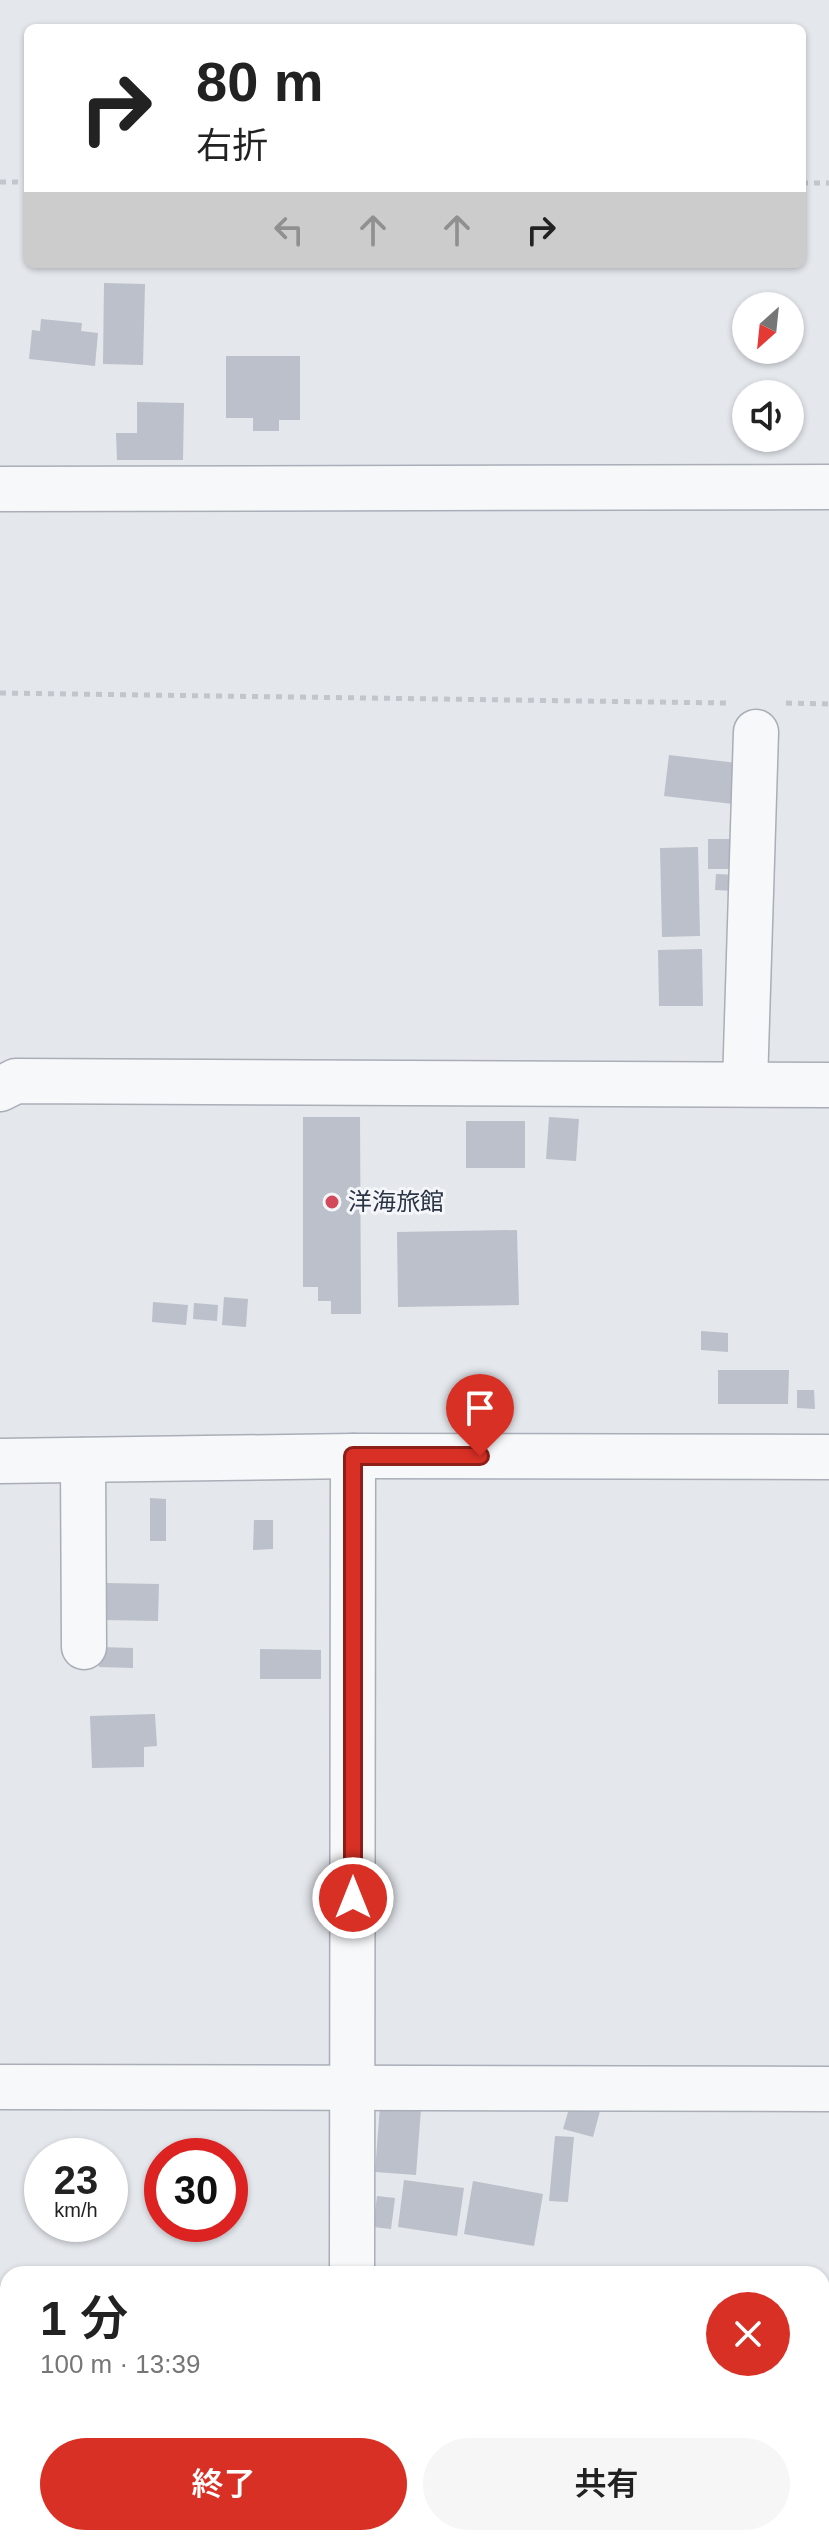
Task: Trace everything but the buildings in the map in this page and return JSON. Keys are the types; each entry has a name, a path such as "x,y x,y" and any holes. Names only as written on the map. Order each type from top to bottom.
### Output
{"street":[{"path":"0,489 829,487"},
{"path":"745,1084 757,713"},
{"path":"0,1089 16,1081 829,1085"},
{"path":"0,1461 353,1456 829,1457"},
{"path":"352,2266 353,1456"},
{"path":"83,1460 84,1647"},
{"path":"0,2087 829,2089"}],"path":[{"path":"0,182 24,182"},
{"path":"806,183 829,183"},
{"path":"0,693 757,713 829,704"}],"place":[{"name":"洋海旅館","path":"332,1202"}],"route":[{"path":"353,1898 353,1456 480,1456"}]}
